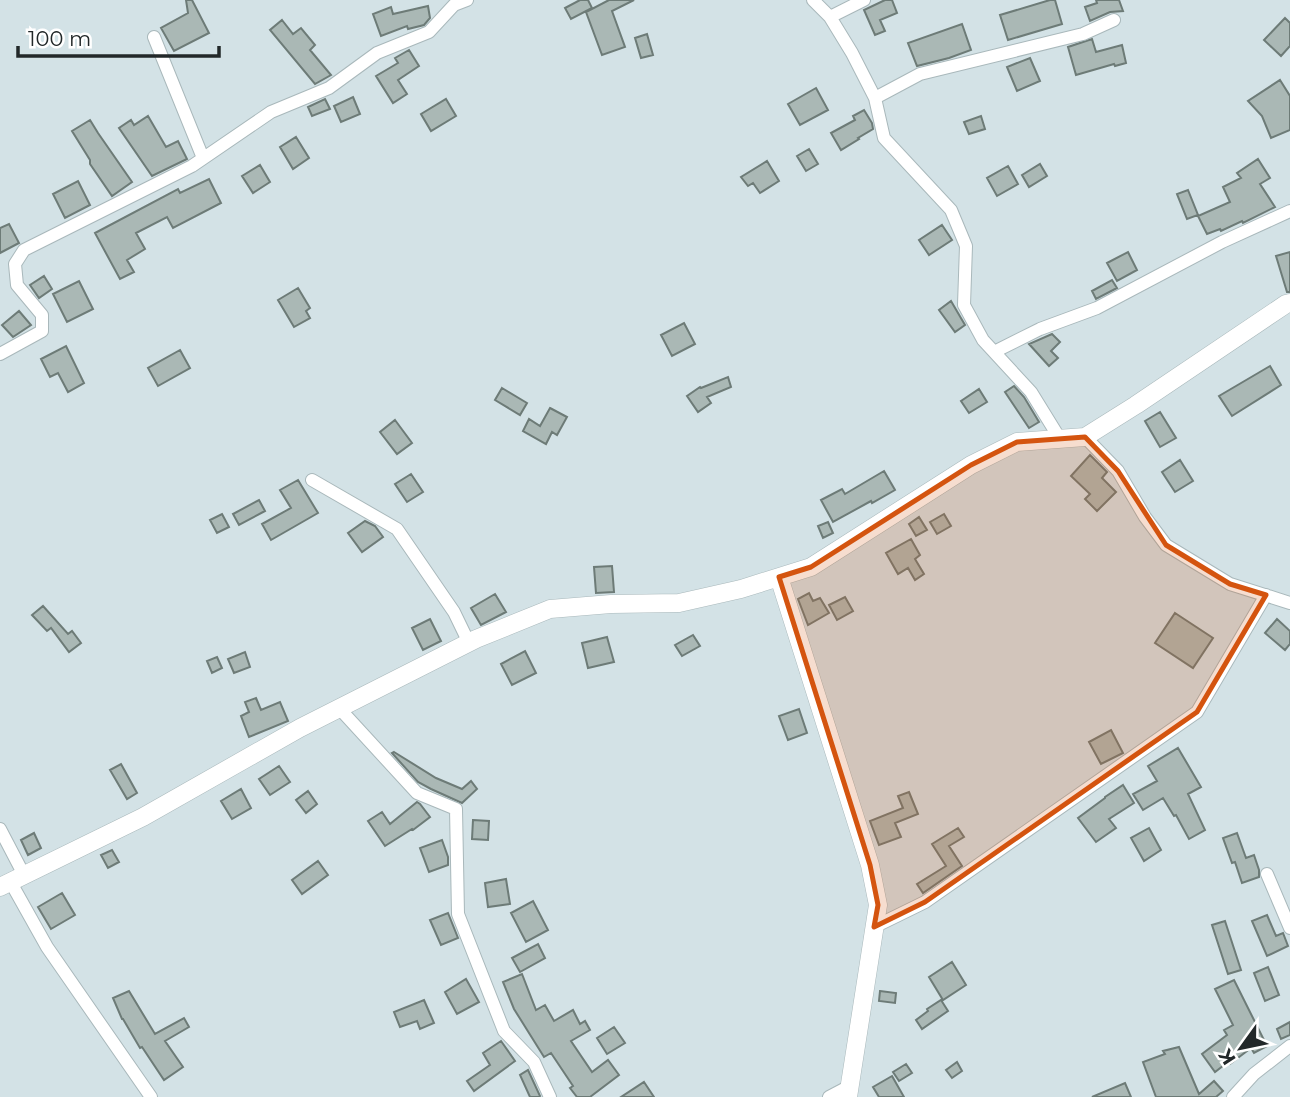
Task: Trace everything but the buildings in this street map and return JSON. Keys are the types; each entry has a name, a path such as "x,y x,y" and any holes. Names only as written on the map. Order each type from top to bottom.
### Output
{"street":[{"path":"0,354 42,331 42,315 17,285 15,264 24,250 192,166 271,112 329,88 377,53 429,32 454,5 467,0"},
{"path":"813,0 830,16 852,53 875,98 884,138 951,209 966,246 964,305 983,340 1031,392 1060,439"},
{"path":"830,16 864,0"},
{"path":"875,98 920,74 1083,34 1114,20"},
{"path":"154,37 203,158"},
{"path":"994,352 1040,329 1097,308 1222,242 1290,211"},
{"path":"11,881 143,817 300,728 470,643 550,609 611,604 679,603 741,589 811,567 971,465 1017,442 1085,437 1290,303"},
{"path":"1085,437 1118,471 1145,517 1166,545 1230,584 1290,603"},
{"path":"312,480 397,529 454,612 470,643"},
{"path":"779,577 870,865 878,905 848,1092 829,1097"},
{"path":"874,927 925,902 1197,712 1266,595"},
{"path":"340,708 417,793 456,808 458,914 504,1031 534,1062 551,1097"},
{"path":"0,829 11,881 47,947 151,1097"},
{"path":"1267,874 1290,928"},
{"path":"1233,1097 1254,1074 1290,1046"}],"highlighted area":[{"path":"1085,437 1118,471 1166,545 1230,584 1266,595 1197,712 925,902 874,927 878,905 870,865 779,577 811,567 971,465 1017,442"}]}
